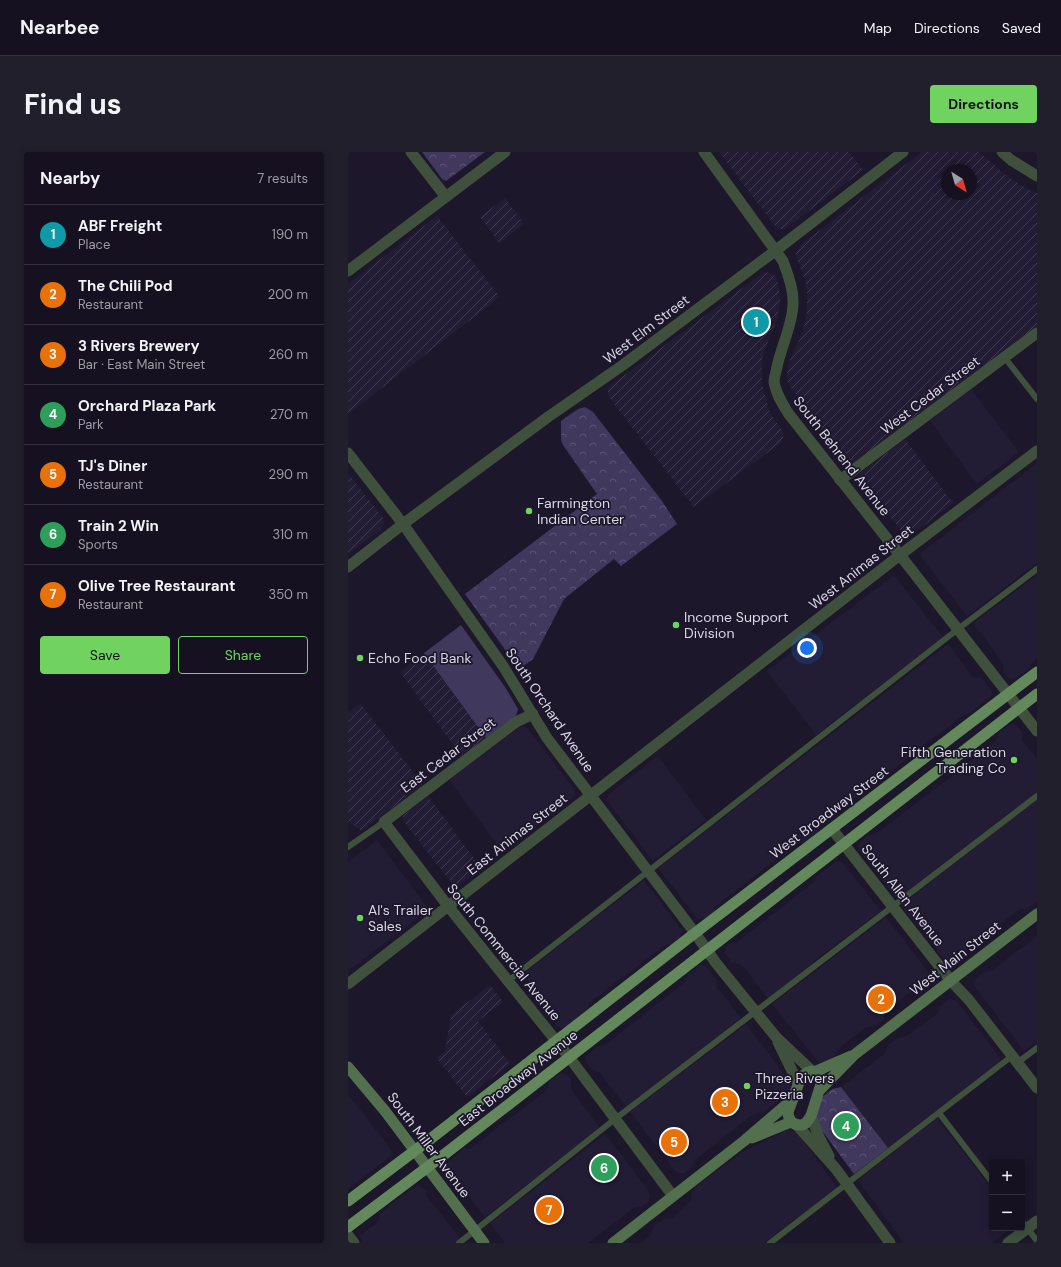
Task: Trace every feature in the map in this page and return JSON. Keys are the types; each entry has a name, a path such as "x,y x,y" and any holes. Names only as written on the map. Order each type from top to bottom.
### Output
{"main road":[{"name":"West Broadway Street","path":"695,933 1037,672"},
{"path":"706,951 1037,694"},
{"name":"West Main Street","path":"820,1090 854,1056 1037,914"},
{"name":"East Broadway Avenue","path":"348,1201 695,933"},
{"name":"East Broadway Avenue","path":"348,1227 428,1167 706,951"},
{"name":"West Main Street","path":"798,1083 803,1074 813,1072 854,1056"},
{"name":"South Miller Avenue","path":"348,1066 415,1150 484,1243"},
{"path":"744,1141 793,1123 802,1125 806,1123 811,1116 820,1090 820,1076 813,1072"},
{"path":"793,1123 788,1117 788,1112 798,1083"},
{"path":"613,1243 744,1141 793,1099"}],"street":[{"path":"411,152 446,197"},
{"path":"348,271 505,152"},
{"name":"South Behrend Avenue","path":"704,152 783,261 788,276 793,293 793,305 791,319 780,352 774,381 779,399 788,413 840,480 1037,731"},
{"name":"West Elm Street","path":"348,567 403,524 548,417 623,365 775,251 903,152"},
{"path":"1002,152 1011,160 1037,176"},
{"name":"West Cedar Street","path":"840,480 1037,333"},
{"name":"West Animas Street","path":"590,796 900,555 1037,451"},
{"name":"South Orchard Avenue","path":"348,453 403,524 503,666 547,738 695,933 706,951 776,1038 813,1072"},
{"name":"East Cedar Street","path":"384,822 516,722 532,714"},
{"name":"East Animas Street","path":"348,984 590,796"},
{"name":"South Commercial Avenue","path":"384,822 448,906 569,1057 673,1196"},
{"name":"South Allen Avenue","path":"832,829 951,980 969,1000 1037,1088"},
{"name":"South Orchard Avenue","path":"776,1038 798,1083"},
{"path":"811,1116 819,1137 836,1169"},
{"path":"793,1123 836,1169 890,1243"},
{"path":"1025,1225 1037,1221"},
{"path":"1008,1243 1019,1231"},
{"path":"348,1235 354,1243"}],"lane":[{"path":"1005,358 1037,399"},
{"path":"508,981 958,629 1037,569"},
{"path":"459,1243 615,1119 1037,796"},
{"path":"348,847 384,822"},
{"path":"770,1243 939,1112 1015,1059 1037,1048"},
{"path":"939,1112 989,1178"},
{"path":"1025,1225 1037,1241"}],"shaded area":[{"path":"719,152 849,152 863,170 785,229 778,229"},
{"path":"922,152 980,152 1004,174 1024,187 1037,193 1037,326 851,467 788,384 787,374 789,362 803,331 807,311 807,291 805,280 797,260 796,253 802,244"},
{"path":"505,198 524,224 499,243 480,217"},
{"path":"437,216 500,297 348,414 348,284"},
{"path":"764,272 771,273 775,276 780,294 780,302 777,320 763,354 762,384 770,413 784,433 782,442 694,507 611,400 608,394 608,389 611,385"},
{"path":"971,389 1019,452 977,484 930,421"},
{"path":"905,439 953,503 909,537 905,536 858,475"},
{"path":"1037,463 1037,563 967,616 921,557 921,553"},
{"path":"348,473 383,518 384,522 380,530 348,554"},
{"path":"1037,575 1037,658 1028,670 1016,678 1010,679 1004,674 1003,663 973,623"},
{"path":"893,576 943,637 816,735 767,671"},
{"path":"948,644 973,677 982,678 991,690 992,694 989,698 970,713 965,714 820,825 817,833 804,842 796,844 716,906 714,912 706,918 701,919 696,917 658,868"},
{"path":"424,653 486,738 462,757 400,672"},
{"path":"360,703 423,785 361,831 348,821 348,712"},
{"path":"1013,724 1018,726 1022,732 1022,740 1037,759 1037,792 897,899 859,850 859,843 868,835 874,835 952,776 953,770 956,767 965,766 995,742 1000,731"},
{"path":"523,726 528,729 574,789 575,794 574,797 503,852 449,780"},
{"path":"658,756 706,820 653,861 606,799 609,794"},
{"path":"428,796 481,868 457,887 453,885 402,819 404,815"},
{"path":"1037,799 1037,901 1027,909 1020,909 966,949 962,958 954,964 948,964 901,905"},
{"path":"377,840 428,910 348,971 348,862"},
{"path":"837,861 843,863 881,911 813,962 809,967 768,999 743,966 732,963 725,953 725,947 730,943 737,942 814,882 817,876"},
{"path":"644,880 682,930 680,938 672,944 665,945 589,1003 587,1010 566,1027 558,1027 552,1020 553,1011 523,974"},
{"path":"886,917 929,973 930,980 923,986 915,988 886,1012 884,1019 875,1026 865,1028 839,1048 834,1058 820,1064 772,1004"},
{"path":"1037,936 1037,1041 1024,1051 973,983 983,972 991,971"},
{"path":"700,965 706,966 717,980 717,987 741,1018 626,1107 599,1072 593,1070 586,1062 586,1056 596,1047 605,1045 685,982 688,974"},
{"path":"490,985 503,1002 478,1021 510,1064 467,1097 437,1058 445,1051 451,1015"},
{"path":"949,999 955,1000 959,1004 1000,1058 999,1062 888,1148 841,1087 884,1054 888,1045 897,1038 905,1037 938,1013 940,1006"},
{"path":"746,1024 790,1081 792,1087 790,1092 764,1112 752,1115 694,1161 690,1169 685,1173 678,1173 630,1112"},
{"path":"560,1073 566,1074 570,1077 571,1089 600,1128 485,1217 449,1170 449,1161 464,1148 470,1149 547,1090 549,1081"},
{"path":"348,1094 393,1152 391,1156 348,1189"},
{"path":"937,1118 989,1185 989,1231 1007,1231 991,1243 904,1243 858,1180"},
{"path":"789,1129 798,1133 837,1188 764,1243 641,1243 650,1236 655,1225 664,1219 673,1218 691,1200 691,1193 699,1184 742,1152"},
{"path":"605,1134 648,1190 650,1197 648,1202 641,1207 635,1207 588,1243 505,1243 490,1223"},
{"path":"418,1185 428,1191 425,1194 461,1239 456,1243 363,1243 360,1236 378,1222 381,1212"}],"green space":[{"path":"422,152 485,152 446,181 442,179"},
{"path":"585,407 593,412 662,501 677,524 621,566 614,559 564,599 533,659 519,669 465,594 597,494 561,440 561,421 578,409"},
{"path":"461,625 505,687 518,709 516,716 486,738 424,653"},
{"path":"841,1087 888,1148 854,1174 823,1132 817,1120 816,1112 821,1098 832,1089"}],"place":[{"name":"ABF Freight","path":"756,322"},
{"name":"Farmington Indian Center","path":"529,511"},
{"name":"Income Support Division","path":"676,625"},
{"name":"Echo Food Bank","path":"360,658"},
{"name":"Fifth Generation Trading Co","path":"1014,760"},
{"name":"Al's Trailer Sales","path":"360,918"},
{"name":"The Chili Pod","path":"881,999"},
{"name":"Three Rivers Pizzeria","path":"747,1086"},
{"name":"3 Rivers Brewery","path":"725,1102"},
{"name":"Orchard Plaza Park","path":"846,1126"},
{"name":"TJ's Diner","path":"674,1142"},
{"name":"Train 2 Win","path":"604,1168"},
{"name":"Olive Tree Restaurant","path":"549,1210"}]}
